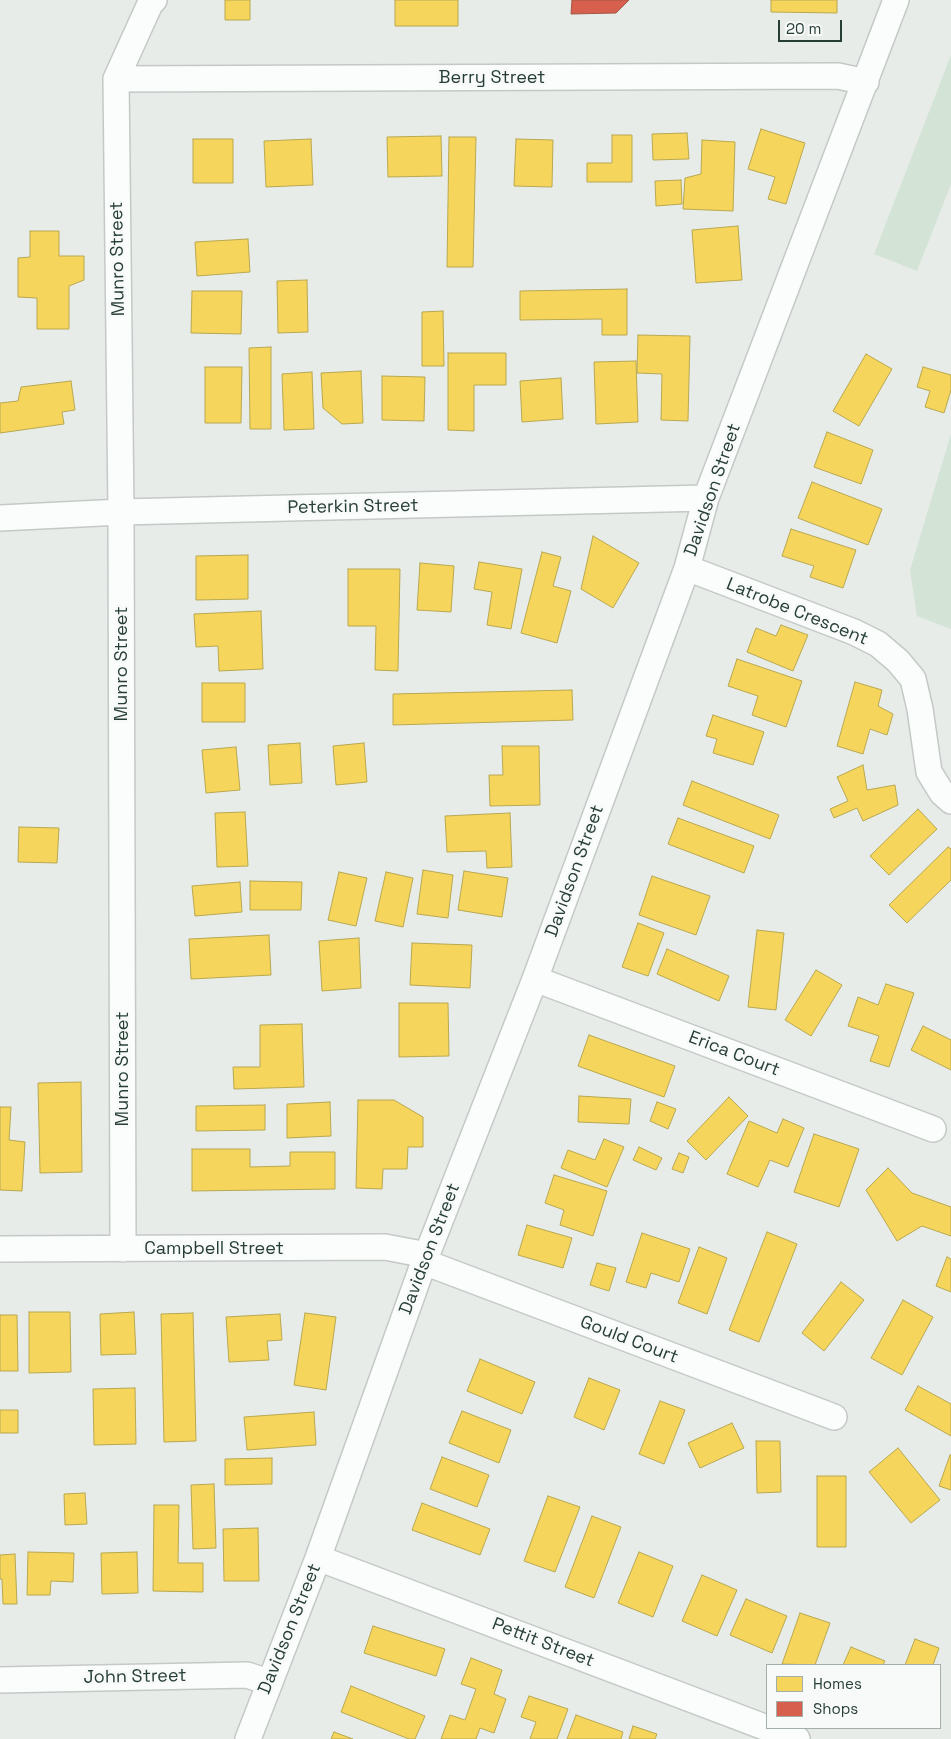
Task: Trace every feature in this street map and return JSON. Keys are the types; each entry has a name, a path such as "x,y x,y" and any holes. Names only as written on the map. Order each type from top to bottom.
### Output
{"street":[{"path":"116,79 150,4 154,0"},
{"name":"Davidson Street","path":"248,1739 318,1558 426,1258 535,979 687,568 706,498 896,0"},
{"name":"Berry Street","path":"116,79 838,76 866,82"},
{"name":"Munro Street","path":"116,79 121,512 124,1249"},
{"name":"Peterkin Street","path":"0,518 121,512 706,498"},
{"name":"Latrobe Crescent","path":"687,568 854,632 878,644 891,655 913,679 920,709 929,772 942,793 951,802"},
{"name":"Erica Court","path":"535,979 933,1129"},
{"name":"Campbell Street","path":"0,1249 385,1248 426,1258"},
{"name":"Gould Court","path":"426,1258 834,1417"},
{"name":"Pettit Street","path":"318,1558 766,1728"},
{"name":"John Street","path":"0,1680 247,1675 269,1682"},
{"name":"Pettit Street","path":"770,1729 797,1739"}],"green space":[{"path":"951,55 951,184 917,271 874,254"},
{"path":"951,434 951,629 917,616 910,570"}],"building: Homes":[{"path":"225,0 250,0 250,20 225,20"},
{"path":"395,0 458,0 458,26 395,26"},
{"path":"771,0 837,0 837,13 771,12"},
{"path":"761,129 805,143 786,204 768,199 775,177 748,169"},
{"path":"687,133 689,159 653,160 652,134"},
{"path":"612,135 632,135 632,182 587,182 587,163 612,163"},
{"path":"441,136 442,176 388,177 387,137"},
{"path":"449,137 476,137 473,267 447,267"},
{"path":"193,139 233,139 233,183 193,183"},
{"path":"311,139 313,185 266,187 264,141"},
{"path":"516,139 553,140 552,187 514,186"},
{"path":"702,140 735,142 733,211 683,209 685,178 701,174"},
{"path":"681,180 682,204 656,206 655,181"},
{"path":"738,226 742,280 696,283 692,230"},
{"path":"30,231 59,231 59,256 84,256 84,280 69,286 69,329 37,329 37,298 18,297 18,258 30,257"},
{"path":"248,239 250,272 197,276 195,242"},
{"path":"307,280 308,332 278,333 277,281"},
{"path":"627,289 627,335 602,335 602,319 520,320 520,291"},
{"path":"192,291 242,291 241,334 191,333"},
{"path":"443,311 444,366 422,366 422,312"},
{"path":"638,335 690,336 688,421 661,420 662,374 637,373"},
{"path":"271,347 271,429 250,429 249,348"},
{"path":"448,353 506,353 506,385 474,385 474,431 448,430"},
{"path":"866,354 892,369 859,426 833,411"},
{"path":"636,361 638,422 596,424 594,362"},
{"path":"205,367 242,367 241,423 205,423"},
{"path":"923,367 951,375 951,390 944,413 925,407 930,391 917,387"},
{"path":"361,371 363,423 342,424 323,408 321,373"},
{"path":"312,372 314,429 284,430 282,374"},
{"path":"382,376 425,377 424,421 382,420"},
{"path":"561,378 563,419 522,422 520,381"},
{"path":"71,381 75,410 62,412 64,424 0,433 0,403 18,401 21,387"},
{"path":"827,432 873,450 861,484 814,467"},
{"path":"812,482 882,509 868,545 798,518"},
{"path":"791,529 856,550 843,588 810,577 814,566 782,556"},
{"path":"593,536 639,563 613,608 581,589"},
{"path":"542,552 561,557 553,586 571,591 557,643 521,633"},
{"path":"248,555 248,599 196,600 196,556"},
{"path":"479,562 522,569 511,629 487,625 492,592 474,589"},
{"path":"420,563 454,566 451,612 417,610"},
{"path":"348,569 400,569 398,671 375,670 376,626 348,626"},
{"path":"261,611 263,669 219,671 218,646 196,647 194,614"},
{"path":"781,625 808,635 793,671 747,652 756,628 776,636"},
{"path":"737,659 802,681 786,727 752,715 758,696 728,686"},
{"path":"855,682 882,690 878,706 893,714 887,735 870,729 863,754 837,746"},
{"path":"202,683 245,683 245,722 202,722"},
{"path":"572,690 573,720 393,725 393,694"},
{"path":"713,715 764,732 753,765 713,753 717,739 706,736"},
{"path":"300,743 302,783 270,785 268,745"},
{"path":"364,743 367,782 336,785 333,746"},
{"path":"502,746 539,746 540,805 490,806 489,775 503,775"},
{"path":"236,747 240,790 206,793 202,750"},
{"path":"863,765 867,790 895,785 898,805 863,821 857,808 834,818 830,809 848,801 837,777"},
{"path":"692,781 779,815 770,839 683,805"},
{"path":"918,809 937,829 889,875 870,856"},
{"path":"245,812 248,866 217,867 215,813"},
{"path":"510,813 512,867 487,868 486,851 447,852 445,816"},
{"path":"678,818 754,846 744,873 668,844"},
{"path":"19,827 59,828 57,863 18,862"},
{"path":"948,847 951,849 951,880 907,923 889,905"},
{"path":"423,870 453,875 448,918 417,914"},
{"path":"464,871 508,878 502,917 458,910"},
{"path":"339,872 367,878 356,926 328,920"},
{"path":"386,872 413,878 403,927 375,921"},
{"path":"652,876 710,896 696,935 639,915"},
{"path":"250,881 302,882 301,910 250,910"},
{"path":"240,882 242,912 195,916 192,886"},
{"path":"638,923 664,933 648,976 622,967"},
{"path":"757,930 784,933 776,1010 748,1007"},
{"path":"269,935 271,975 191,979 189,939"},
{"path":"359,938 361,988 322,991 319,941"},
{"path":"412,943 472,945 470,988 410,985"},
{"path":"667,949 729,976 719,1001 657,974"},
{"path":"816,970 842,985 811,1036 785,1020"},
{"path":"886,984 914,993 889,1067 870,1061 879,1036 848,1026 858,997 878,1005"},
{"path":"399,1003 448,1003 449,1056 399,1057"},
{"path":"302,1024 304,1087 234,1089 233,1067 260,1067 260,1025"},
{"path":"923,1026 951,1040 951,1070 911,1050"},
{"path":"589,1035 675,1066 664,1097 578,1066"},
{"path":"81,1082 82,1172 40,1173 38,1083"},
{"path":"579,1096 631,1099 629,1124 578,1122"},
{"path":"729,1097 748,1116 706,1160 687,1141"},
{"path":"358,1100 394,1100 423,1117 423,1147 408,1147 407,1169 383,1169 382,1189 356,1188"},
{"path":"330,1102 331,1136 287,1138 287,1104"},
{"path":"657,1102 676,1109 668,1129 650,1121"},
{"path":"265,1105 265,1130 196,1131 196,1106"},
{"path":"0,1107 11,1107 9,1140 25,1142 22,1191 0,1190"},
{"path":"783,1119 804,1128 788,1167 770,1160 758,1187 727,1174 749,1121 777,1133"},
{"path":"814,1134 859,1149 839,1207 794,1192"},
{"path":"604,1139 624,1147 607,1187 561,1168 568,1150 595,1160"},
{"path":"639,1147 662,1158 656,1170 633,1160"},
{"path":"192,1149 250,1149 250,1167 290,1166 290,1152 335,1152 335,1189 192,1191"},
{"path":"679,1153 689,1157 683,1173 672,1169"},
{"path":"888,1168 912,1193 951,1207 951,1236 922,1226 897,1241 866,1190"},
{"path":"554,1175 607,1191 593,1236 560,1225 564,1210 545,1203"},
{"path":"527,1225 572,1238 563,1268 518,1255"},
{"path":"767,1232 797,1244 759,1342 729,1330"},
{"path":"642,1233 690,1249 679,1282 651,1273 646,1288 626,1282"},
{"path":"699,1247 727,1258 707,1314 678,1303"},
{"path":"947,1257 951,1259 951,1292 936,1286"},
{"path":"597,1263 616,1268 609,1291 590,1285"},
{"path":"841,1282 864,1300 824,1351 802,1333"},
{"path":"903,1300 933,1317 902,1375 871,1358"},
{"path":"29,1312 70,1312 71,1372 29,1373"},
{"path":"134,1312 136,1354 101,1355 100,1314"},
{"path":"193,1313 196,1441 164,1442 161,1314"},
{"path":"305,1313 336,1317 326,1390 294,1385"},
{"path":"280,1314 282,1340 267,1341 269,1360 229,1362 226,1317"},
{"path":"0,1315 17,1315 18,1371 0,1371"},
{"path":"480,1359 535,1382 522,1414 467,1391"},
{"path":"589,1378 620,1390 604,1430 574,1417"},
{"path":"918,1386 951,1404 951,1436 905,1410"},
{"path":"135,1388 136,1444 94,1445 93,1389"},
{"path":"660,1401 685,1410 664,1464 639,1454"},
{"path":"0,1410 18,1410 18,1433 0,1433"},
{"path":"462,1411 511,1430 499,1463 449,1443"},
{"path":"314,1412 316,1445 247,1450 244,1417"},
{"path":"732,1423 744,1448 700,1468 688,1443"},
{"path":"756,1441 780,1441 781,1492 757,1493"},
{"path":"898,1448 940,1500 911,1523 869,1472"},
{"path":"951,1455 951,1490 939,1486"},
{"path":"442,1457 489,1475 477,1507 430,1489"},
{"path":"272,1458 272,1484 225,1485 225,1459"},
{"path":"817,1476 846,1476 846,1547 817,1547"},
{"path":"214,1484 216,1548 193,1549 191,1485"},
{"path":"85,1493 87,1524 65,1525 64,1494"},
{"path":"548,1496 580,1507 555,1572 524,1561"},
{"path":"422,1503 490,1529 480,1555 412,1530"},
{"path":"154,1505 179,1505 178,1563 203,1563 203,1592 153,1591"},
{"path":"592,1516 621,1527 594,1598 565,1587"},
{"path":"258,1528 259,1581 224,1581 223,1529"},
{"path":"28,1552 74,1553 73,1582 51,1581 50,1595 27,1595"},
{"path":"137,1552 138,1593 102,1594 101,1553"},
{"path":"639,1552 673,1566 653,1617 618,1603"},
{"path":"15,1554 17,1604 3,1604 0,1555"},
{"path":"702,1575 737,1590 717,1636 682,1621"},
{"path":"746,1599 787,1616 772,1653 730,1635"},
{"path":"800,1613 830,1623 815,1664 782,1664"},
{"path":"373,1626 445,1649 436,1676 364,1653"},
{"path":"915,1639 939,1648 933,1664 905,1664"},
{"path":"851,1647 885,1661 884,1664 843,1664"},
{"path":"471,1658 502,1670 494,1694 506,1699 494,1733 480,1728 476,1739 441,1739 450,1715 465,1720 476,1689 461,1684"},
{"path":"351,1686 425,1716 415,1739 409,1739 341,1712"},
{"path":"529,1696 568,1709 557,1739 530,1739 536,1722 521,1717"},
{"path":"576,1715 623,1732 621,1739 567,1739"},
{"path":"633,1726 657,1734 655,1739 629,1739"},
{"path":"334,1732 353,1739 331,1739"}],"building: Shops":[{"path":"572,0 629,0 616,13 571,14"}]}
